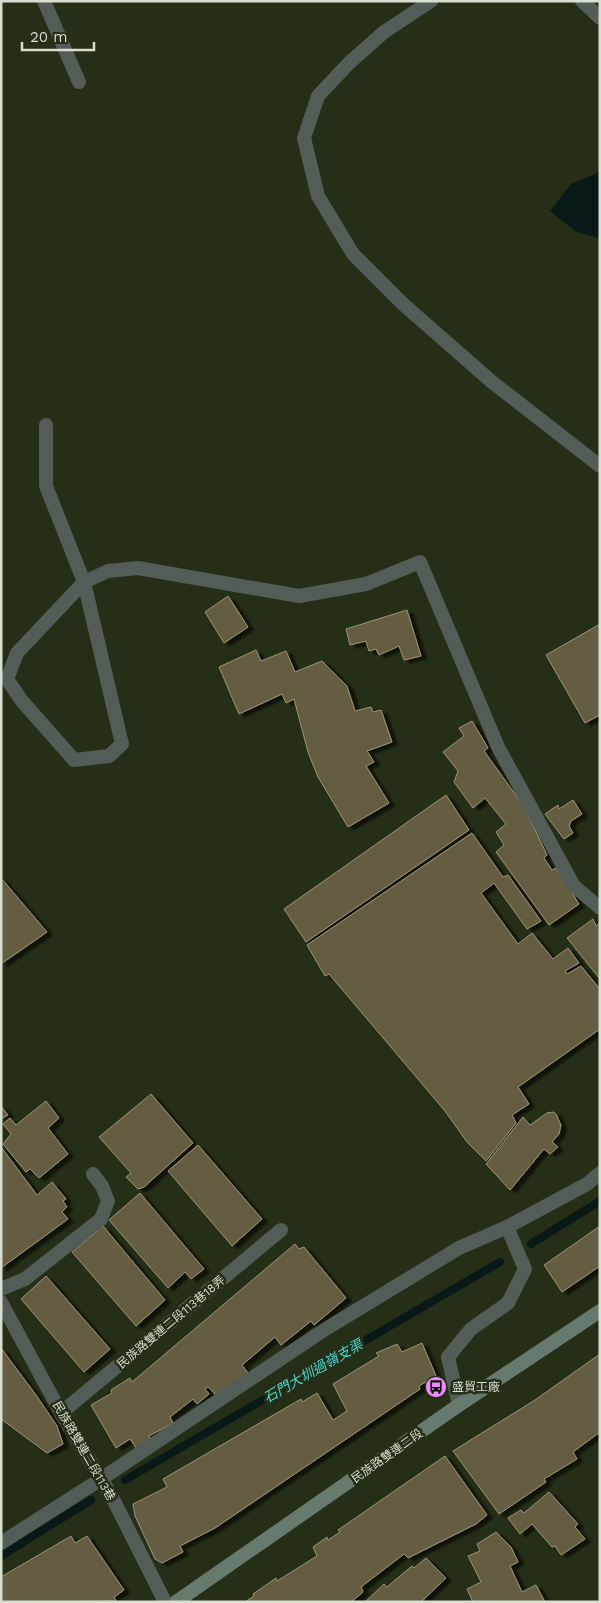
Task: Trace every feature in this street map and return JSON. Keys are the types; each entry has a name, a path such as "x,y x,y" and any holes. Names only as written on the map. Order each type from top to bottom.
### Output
{"main road":[{"name":"民族路雙連二段","path":"184,1599 460,1405 600,1311"}],"lane":[{"path":"44,1 79,82"},
{"path":"431,1 384,32 349,63 318,96 304,138 318,196 353,254 403,304 492,382 600,466"},
{"path":"582,1 600,18"},
{"path":"46,425 46,486 84,582 122,744 109,756 74,760 22,701 7,679 17,653 84,582 108,571 138,568 299,596 366,584 420,562 498,747 574,886 600,908"},
{"path":"1,1543 101,1479 324,1330 459,1248 507,1227 587,1184 600,1173"},
{"path":"1,1289 25,1279 101,1220 108,1201 102,1186 93,1174"},
{"path":"460,1405 448,1356 471,1330 508,1303 525,1269 507,1227"},
{"name":"民族路雙連二段113巷18弄","path":"61,1413 281,1230"},
{"name":"民族路雙連二段113巷","path":"1,1302 61,1413 101,1479 165,1602"}],"shaded area":[{"path":"600,172 600,239 575,231 550,211 571,184"}],"building":[{"path":"228,596 248,627 224,643 205,612"},
{"path":"407,610 421,656 404,660 399,646 379,655 376,649 369,651 366,641 350,645 346,629"},
{"path":"600,624 600,715 585,723 546,655"},
{"path":"256,650 261,661 286,651 295,672 322,661 347,686 355,711 371,707 373,712 381,710 392,742 367,751 374,762 366,766 389,803 348,827 318,777 308,752 294,699 286,703 282,694 239,714 219,667"},
{"path":"472,721 488,748 484,751 523,805 547,855 544,858 552,870 556,868 579,904 549,925 496,852 504,845 496,832 506,824 485,798 473,808 454,782 458,771 443,752 464,736 459,728"},
{"path":"446,795 469,830 306,942 284,909"},
{"path":"573,800 582,814 571,821 569,826 573,833 564,839 545,814 558,805 559,809"},
{"path":"472,833 503,877 508,875 541,921 527,929 494,883 481,893 518,944 532,933 553,959 568,948 579,963 565,971 567,974 581,966 600,989 600,1029 518,1087 529,1104 512,1115 516,1123 486,1161 467,1142 445,1111 329,974 325,976 307,945"},
{"path":"1,878 47,932 1,964"},
{"path":"593,919 596,926 599,923 600,925 600,979 567,938"},
{"path":"151,1094 193,1143 144,1187 138,1189 126,1177 131,1173 99,1137"},
{"path":"46,1101 59,1118 48,1128 68,1154 39,1178 30,1169 26,1172 3,1144 11,1134 3,1124 10,1118 16,1125"},
{"path":"1,1106 8,1115 1,1119"},
{"path":"553,1112 556,1114 561,1125 559,1134 552,1142 558,1147 550,1154 544,1149 510,1190 486,1164 523,1117 530,1125 547,1113"},
{"path":"198,1145 262,1219 232,1246 168,1171"},
{"path":"1,1147 37,1195 52,1182 66,1199 63,1201 67,1207 62,1212 68,1219 1,1268"},
{"path":"140,1193 204,1269 191,1279 185,1272 168,1288 109,1220"},
{"path":"103,1226 165,1300 136,1326 72,1252"},
{"path":"600,1226 600,1266 562,1292 544,1265"},
{"path":"295,1244 299,1249 304,1247 346,1298 314,1325 311,1321 281,1345 275,1337 242,1365 248,1373 219,1398 208,1387 205,1389 209,1394 197,1404 193,1399 170,1417 173,1423 149,1436 151,1440 137,1449 130,1439 116,1448 91,1405 112,1393 111,1390 130,1378 132,1382"},
{"path":"46,1276 110,1349 84,1372 21,1299"},
{"path":"422,1343 436,1376 419,1386 420,1389 215,1528 180,1546 183,1552 162,1563 155,1559 135,1516 133,1504 167,1487 163,1479 301,1399 302,1402 317,1393 333,1420 347,1411 333,1384 379,1356 376,1353 397,1344 402,1352"},
{"path":"1,1348 57,1426 63,1444 47,1453 1,1419"},
{"path":"600,1354 600,1432 573,1452 577,1459 544,1479 546,1482 499,1514 453,1451 535,1400"},
{"path":"445,1456 487,1515 476,1524 408,1558 404,1554 361,1587 363,1592 351,1602 245,1602 276,1578 277,1581 317,1556 313,1547 327,1537 328,1540 340,1532 338,1530"},
{"path":"549,1492 578,1524 575,1527 585,1539 561,1555 555,1546 552,1547 532,1524 520,1534 508,1518 521,1510 524,1513"},
{"path":"496,1532 511,1547 518,1562 510,1566 522,1592 536,1585 545,1602 473,1602 467,1589 481,1582 468,1556 480,1551 477,1544"},
{"path":"71,1536 75,1543 87,1536 124,1590 114,1597 116,1601 1,1602 1,1577"},
{"path":"426,1558 446,1578 421,1602 365,1602 384,1584 387,1587 412,1566 414,1568"}],"waterway":[{"name":"石門大圳過嶺支渠","path":"531,1244 600,1201"},
{"name":"石門大圳過嶺支渠","path":"125,1480 500,1262"},
{"name":"石門大圳過嶺支渠","path":"1,1556 91,1500"}],"place":[{"name":"盛貿工廠","path":"436,1387"}]}
